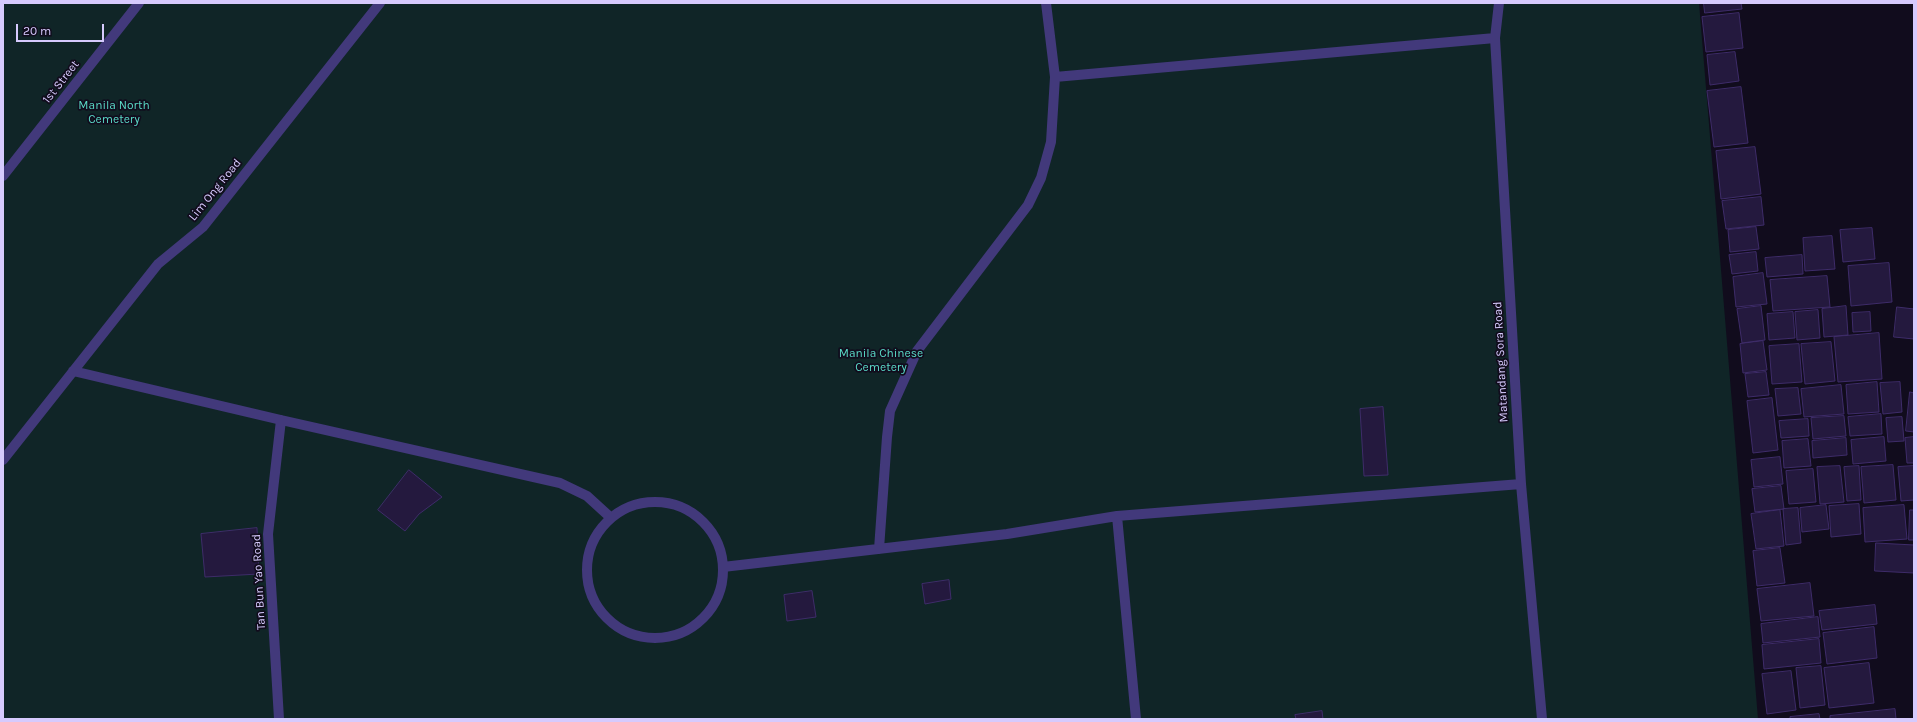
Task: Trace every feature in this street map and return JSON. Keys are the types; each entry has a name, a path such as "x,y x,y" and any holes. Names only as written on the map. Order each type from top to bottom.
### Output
{"lane":[{"name":"1st Street","path":"3,176 139,3"},
{"name":"Lim Ong Road","path":"3,460 158,264 204,227 380,3"},
{"path":"879,549 890,411 917,352 1028,205 1041,178 1051,142 1055,77 1046,3"},
{"name":"Matandang Sora Road","path":"1499,3 1495,38 1521,484 1542,719"},
{"path":"1055,77 1495,38"},
{"path":"73,370 281,420 560,483 587,496 610,518"},
{"name":"Tan Bun Yao Road","path":"279,719 268,534 281,420"},
{"path":"723,568 1007,534 1117,516 1521,484"},
{"path":"660,501 678,505 694,514 707,526 717,540 723,568 720,593 712,609 700,622 685,632 668,637 650,638 632,635 616,627 603,615 593,600 587,583 586,564 590,547 598,531 610,518 625,508 642,502 660,501"},
{"path":"1117,516 1136,719"}],"green space":[{"name":"Manila Chinese Cemetery","path":"3,3 1699,3 1758,719 3,719"}],"building":[{"path":"1704,3 1741,3 1742,9 1705,13"},
{"path":"1739,13 1743,48 1706,52 1702,17"},
{"path":"1735,52 1739,81 1710,85 1707,55"},
{"path":"1741,87 1748,143 1714,147 1707,91"},
{"path":"1755,147 1761,194 1721,199 1716,151"},
{"path":"1761,197 1764,225 1726,229 1722,201"},
{"path":"1756,227 1759,249 1730,252 1728,230"},
{"path":"1872,228 1875,259 1843,262 1840,230"},
{"path":"1832,236 1835,269 1805,271 1803,238"},
{"path":"1756,252 1758,271 1732,274 1729,255"},
{"path":"1802,255 1803,274 1767,277 1765,258"},
{"path":"1889,263 1892,302 1851,306 1848,266"},
{"path":"1763,273 1767,304 1736,307 1733,277"},
{"path":"1827,276 1830,307 1773,311 1770,280"},
{"path":"1761,306 1765,340 1742,343 1737,309"},
{"path":"1846,306 1848,335 1824,337 1822,309"},
{"path":"1897,307 1914,309 1914,339 1894,337"},
{"path":"1818,310 1820,338 1797,340 1795,312"},
{"path":"1793,312 1795,338 1769,340 1767,314"},
{"path":"1870,312 1871,331 1853,332 1852,313"},
{"path":"1879,333 1882,379 1838,382 1834,337"},
{"path":"1763,341 1767,370 1743,373 1740,344"},
{"path":"1831,342 1835,381 1805,384 1801,344"},
{"path":"1799,344 1802,382 1772,384 1769,346"},
{"path":"1766,372 1769,395 1748,397 1745,374"},
{"path":"1877,382 1879,412 1848,414 1846,385"},
{"path":"1900,382 1902,412 1883,414 1880,383"},
{"path":"1841,385 1844,414 1804,417 1801,389"},
{"path":"1798,388 1801,414 1778,416 1775,389"},
{"path":"1910,392 1914,393 1914,432 1906,431"},
{"path":"1772,398 1778,450 1753,453 1747,401"},
{"path":"1383,407 1388,475 1364,476 1360,409"},
{"path":"1881,414 1882,434 1850,436 1848,417"},
{"path":"1844,416 1846,436 1813,439 1811,418"},
{"path":"1902,417 1904,441 1888,442 1886,418"},
{"path":"1808,419 1809,436 1781,438 1779,421"},
{"path":"1884,437 1886,461 1853,464 1851,440"},
{"path":"1914,437 1914,463 1907,463 1905,438"},
{"path":"1846,438 1847,455 1813,458 1812,441"},
{"path":"1808,439 1811,466 1784,468 1782,441"},
{"path":"1780,457 1783,484 1754,487 1751,460"},
{"path":"1893,465 1896,500 1864,503 1861,467"},
{"path":"1840,466 1844,502 1820,504 1817,467"},
{"path":"1859,466 1861,500 1847,501 1844,467"},
{"path":"1914,466 1914,500 1901,501 1898,467"},
{"path":"1813,469 1816,502 1789,504 1786,471"},
{"path":"409,470 442,497 419,514 405,531 378,510"},
{"path":"1781,486 1784,509 1755,512 1752,489"},
{"path":"1859,504 1861,534 1831,537 1829,506"},
{"path":"1826,505 1829,529 1802,532 1800,508"},
{"path":"1904,505 1907,539 1865,542 1863,508"},
{"path":"1798,508 1801,543 1786,545 1783,509"},
{"path":"1780,510 1784,546 1756,549 1751,514"},
{"path":"1910,510 1914,510 1914,540 1909,540"},
{"path":"257,528 259,574 205,577 201,534"},
{"path":"1876,543 1914,545 1914,573 1875,571"},
{"path":"1780,548 1785,583 1757,586 1753,551"},
{"path":"949,580 951,599 925,604 922,584"},
{"path":"1810,583 1814,616 1761,621 1757,589"},
{"path":"812,591 816,617 787,621 784,595"},
{"path":"1875,605 1877,624 1822,630 1819,611"},
{"path":"1818,617 1820,637 1763,643 1761,624"},
{"path":"1874,627 1877,658 1827,664 1823,633"},
{"path":"1819,639 1821,663 1764,669 1762,645"},
{"path":"1869,663 1874,703 1829,708 1824,668"},
{"path":"1821,666 1825,705 1800,708 1796,668"},
{"path":"1791,671 1796,710 1767,714 1762,674"},
{"path":"1895,709 1896,719 1830,719 1830,716"},
{"path":"1322,711 1323,719 1296,719 1295,715"},
{"path":"1819,714 1820,719 1790,719 1790,717"}],"park label":[{"name":"Manila North Cemetery","path":"114,113"}]}
